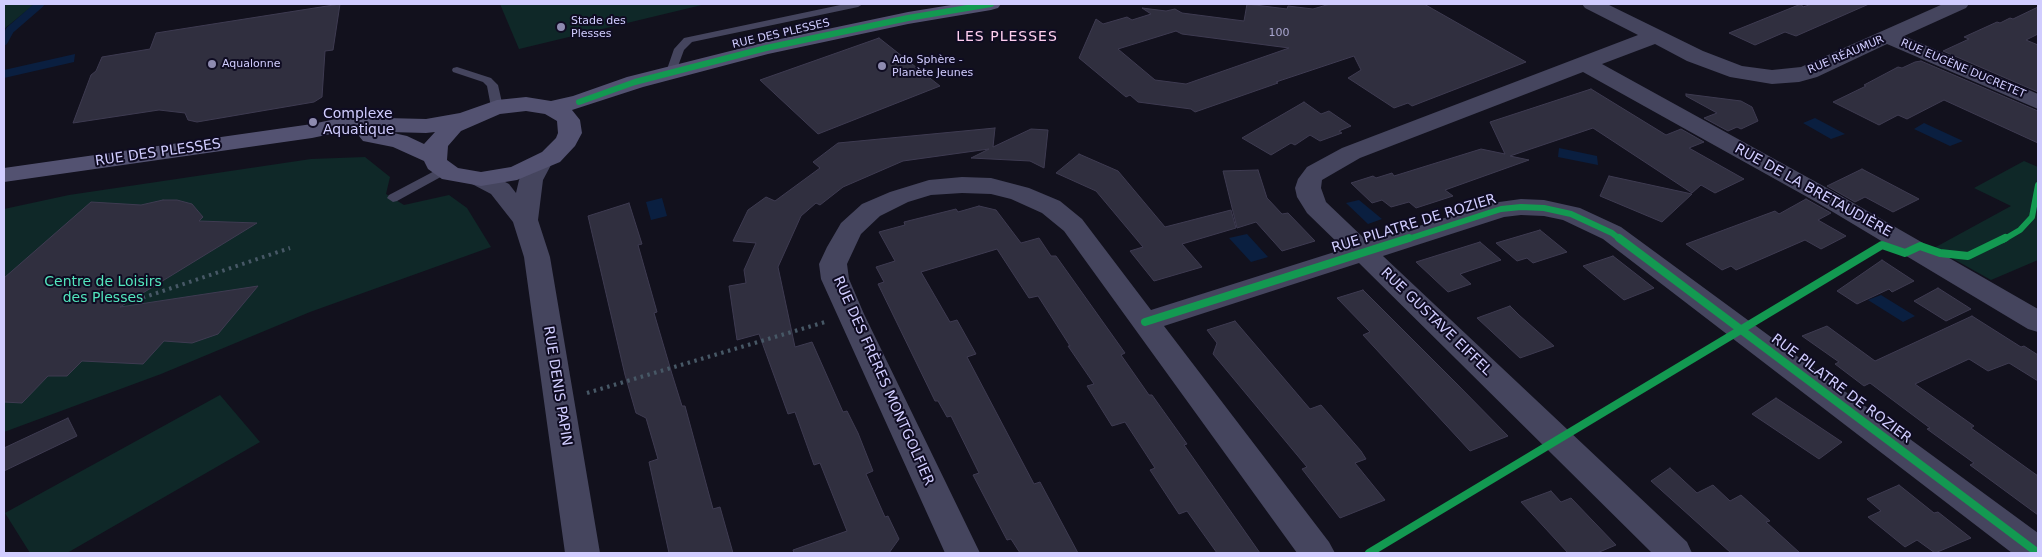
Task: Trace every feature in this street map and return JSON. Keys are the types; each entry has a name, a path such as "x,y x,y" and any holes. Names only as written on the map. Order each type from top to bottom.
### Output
{"street":[{"name":"RUE DES PLESSES","path":"551,108 579,102 635,82 670,75 795,42 935,9 991,4"},
{"name":"RUE RÉAUMUR","path":"1592,4 1718,65 1755,76 1772,78 1809,72 1959,4"},
{"name":"RUE GUSTAVE EIFFEL","path":"1656,36 1351,153 1316,172 1310,179 1308,188 1310,197 1316,207 1676,553"},
{"name":"RUE EUGÈNE DUCRETET","path":"1888,37 2038,102"},
{"name":"RUE DE LA BRETAUDIÈRE","path":"1585,64 1827,198 2038,322"},
{"name":"RUE DES PLESSES","path":"312,131 363,134 387,138 408,145 460,177 481,179 517,173 539,165 551,157 567,141 570,125 604,103 670,75"},
{"path":"439,164 434,151 440,138 462,120 497,108 526,104 551,108 564,115 570,125"},
{"name":"RUE DES PLESSES","path":"4,175 312,131 345,124 426,126 462,120"},
{"name":"RUE DENIS PAPIN","path":"525,220 532,180 539,165"},
{"name":"RUE DENIS PAPIN","path":"481,179 500,189 525,220 537,257 584,553"},
{"name":"RUE DES FRÈRES MONTGOLFIER","path":"962,553 850,314 835,279 833,264 850,229 871,210 899,197 929,188 962,184 991,186 1020,193 1051,207 1073,225 1317,553"},
{"name":"RUE PILATRE DE ROZIER","path":"1145,322 1501,209 1521,207 1544,208 1571,214 1612,233 2038,553"}],"lane":[{"path":"670,75 679,49 688,40 858,4"},
{"path":"457,70 487,80 492,85 497,108"},
{"path":"393,198 439,164"}],"path":[{"path":"1968,256 2020,230 2032,216 2038,184"},
{"path":"122,300 136,300 290,248"},
{"path":"1369,553 1874,250"},
{"path":"560,401 850,314"}],"green space":[{"path":"4,4 35,4 4,29"},
{"name":"Stade des Plesses","path":"500,4 706,4 519,49"},
{"name":"Centre de Loisirs des Plesses","path":"365,157 390,177 386,194 404,205 449,195 467,208 491,247 310,312 161,374 4,432 4,209 69,195 311,159"},
{"path":"2024,161 2038,167 2038,260 1991,280 1934,248 2011,206 1974,188"},
{"path":"220,395 260,442 67,553 30,553 5,513"}],"water":[{"path":"75,54 74,62 4,78 4,70"},
{"path":"1815,118 1845,134 1831,139 1803,123"},
{"path":"1924,123 1963,141 1950,146 1914,129"},
{"path":"1559,148 1597,156 1598,165 1558,157"},
{"path":"662,198 667,216 651,220 646,202"},
{"path":"1359,200 1382,219 1368,224 1346,203"},
{"path":"1247,234 1268,257 1251,262 1229,238"},
{"path":"1881,295 1915,316 1903,322 1868,300"}],"building":[{"name":"Aqualonne","path":"340,4 333,50 325,51 322,97 314,102 197,122 188,120 185,113 159,110 73,123 91,75 96,71 102,57 150,49 156,33"},
{"path":"1247,4 1287,9 1288,6 1313,9 1330,4 1424,4 1526,62 1412,106 1408,103 1394,108 1348,78 1361,70 1354,56 1195,112 1191,109 1138,102 1130,95 1126,97 1079,58 1096,19 1103,24 1127,17 1132,20 1151,14 1142,8 1166,11 1175,9 1182,13 1244,21","holes":["1176,31 1182,34 1289,48 1186,84 1155,80 1118,49"]},
{"path":"1801,4 1803,7 1812,4 1869,4 1796,36 1785,32 1755,45 1729,33"},
{"path":"2038,7 2038,34 2026,40 2038,45 2038,92 1943,51 1969,39 1964,37 1997,22 2000,23 2010,18 2013,19"},
{"path":"879,38 940,86 818,134 760,80"},
{"path":"1921,61 2038,111 2038,143 1944,100 1907,119 1898,115 1879,125 1833,102 1866,86 1864,85 1898,67 1902,68"},
{"path":"1591,89 1666,135 1681,129 1704,142 1689,148 1744,179 1715,193 1701,185 1692,193 1593,128 1510,156 1529,160 1445,190 1453,196 1416,208 1409,202 1391,207 1382,200 1372,203 1351,183 1373,176 1376,178 1392,173 1394,176 1481,149 1505,154 1490,122"},
{"path":"1686,94 1741,101 1752,107 1758,121 1741,129 1737,127 1728,131 1704,118 1717,113 1686,96"},
{"path":"1304,102 1321,114 1329,111 1351,126 1339,131 1342,133 1320,141 1310,135 1295,145 1291,143 1271,155 1242,138"},
{"path":"995,128 993,147 1031,129 1048,130 1044,168 1030,161 971,158 989,149 903,161 843,187 820,205 816,203 801,216 778,267 795,347 812,342 843,412 847,411 858,433 873,471 866,474 885,517 888,516 899,539 889,553 794,553 793,550 847,531 820,463 814,465 795,412 788,414 759,334 737,340 729,286 746,283 744,270 756,243 733,241 748,210 766,197 775,201 820,168 813,162 838,143"},
{"path":"1079,154 1118,171 1165,227 1231,210 1236,228 1182,244 1202,267 1154,281 1130,251 1143,247 1096,191 1056,173"},
{"path":"1862,169 1919,199 1893,212 1865,197 1855,202 1827,186"},
{"path":"1258,170 1267,198 1282,214 1288,213 1315,241 1282,251 1256,222 1237,228 1223,171"},
{"path":"1609,176 1692,194 1662,222 1600,196"},
{"path":"1806,199 1831,213 1818,220 1846,236 1821,249 1805,240 1736,270 1731,266 1722,270 1686,244 1775,211 1779,214"},
{"path":"163,200 177,200 192,204 203,217 199,221 257,223 120,307 258,286 218,334 192,343 164,341 143,364 82,361 67,376 48,376 22,403 4,402 4,278 91,202 141,205"},
{"path":"629,203 642,244 638,245 657,312 654,313 672,374 682,406 685,406 713,509 720,507 733,553 669,553 649,462 658,459 646,418 636,413 625,375 588,216"},
{"path":"979,206 996,210 1021,243 1039,238 1051,256 1056,256 1125,353 1121,355 1187,444 1184,445 1260,553 1217,553 1187,511 1179,514 1150,470 1155,468 1125,422 1112,426 1087,386 1094,384 1068,346 1070,346 1038,296 1029,298 997,249 921,272 950,322 957,320 976,354 967,357 1034,484 1040,482 1078,553 1020,553 1011,539 1007,540 973,475 979,473 951,416 947,417 938,401 935,401 878,284 884,282 876,267 895,261 879,232 905,225 904,222 956,209 958,212"},
{"path":"1540,230 1567,252 1533,263 1527,258 1517,261 1496,243"},
{"path":"1480,242 1501,260 1460,274 1471,284 1448,292 1416,262"},
{"path":"1613,256 1654,288 1624,300 1583,266"},
{"path":"1882,260 1914,281 1892,292 1889,289 1857,304 1837,291"},
{"path":"1938,288 1971,309 1946,321 1914,301"},
{"path":"1363,290 1508,436 1470,451 1363,335 1370,332 1337,298"},
{"path":"1510,306 1554,346 1520,358 1477,318"},
{"path":"1972,316 2021,347 2024,346 2038,355 2038,381 2009,363 1988,371 1969,359 1915,384 1974,426 1971,428 2038,476 2038,515 1970,465 1974,463 1927,429 1930,428 1870,383 1864,386 1835,364 1839,362 1802,336 1827,326 1875,361"},
{"path":"1235,321 1310,409 1321,405 1361,451 1366,459 1355,463 1385,500 1340,518 1302,469 1307,467 1213,354 1217,343 1207,330"},
{"path":"1776,398 1842,442 1819,459 1752,414"},
{"path":"68,418 77,436 4,471 4,448"},
{"path":"1670,468 1697,493 1713,485 1730,501 1741,495 1770,521 1766,522 1800,553 1731,553 1651,481"},
{"path":"1899,485 1934,513 1938,512 1971,538 1935,553 1917,540 1905,547 1868,517 1881,511 1867,499"},
{"path":"1551,491 1561,502 1571,498 1616,545 1597,553 1568,553 1521,502"}],"waterway":[{"path":"4,41 10,30 40,4"}],"cycle path":[{"path":"579,102 635,82 766,48 908,18 991,4"},
{"path":"1369,553 1882,245 1905,253 1920,246 1955,256 1968,256 1986,249 2020,230 2032,217 2038,185"},
{"path":"1145,322 1501,209 1521,207 1544,208 1571,214 1612,233 1630,246 2038,553"}],"place":[{"name":"Stade des Plesses","path":"561,27"},
{"name":"Aqualonne","path":"212,64"},
{"name":"Ado Sphère - Planète Jeunes","path":"882,66"},
{"name":"Complexe Aquatique","path":"313,122"}],"district":[{"name":"LES PLESSES","path":"1007,37"}]}
